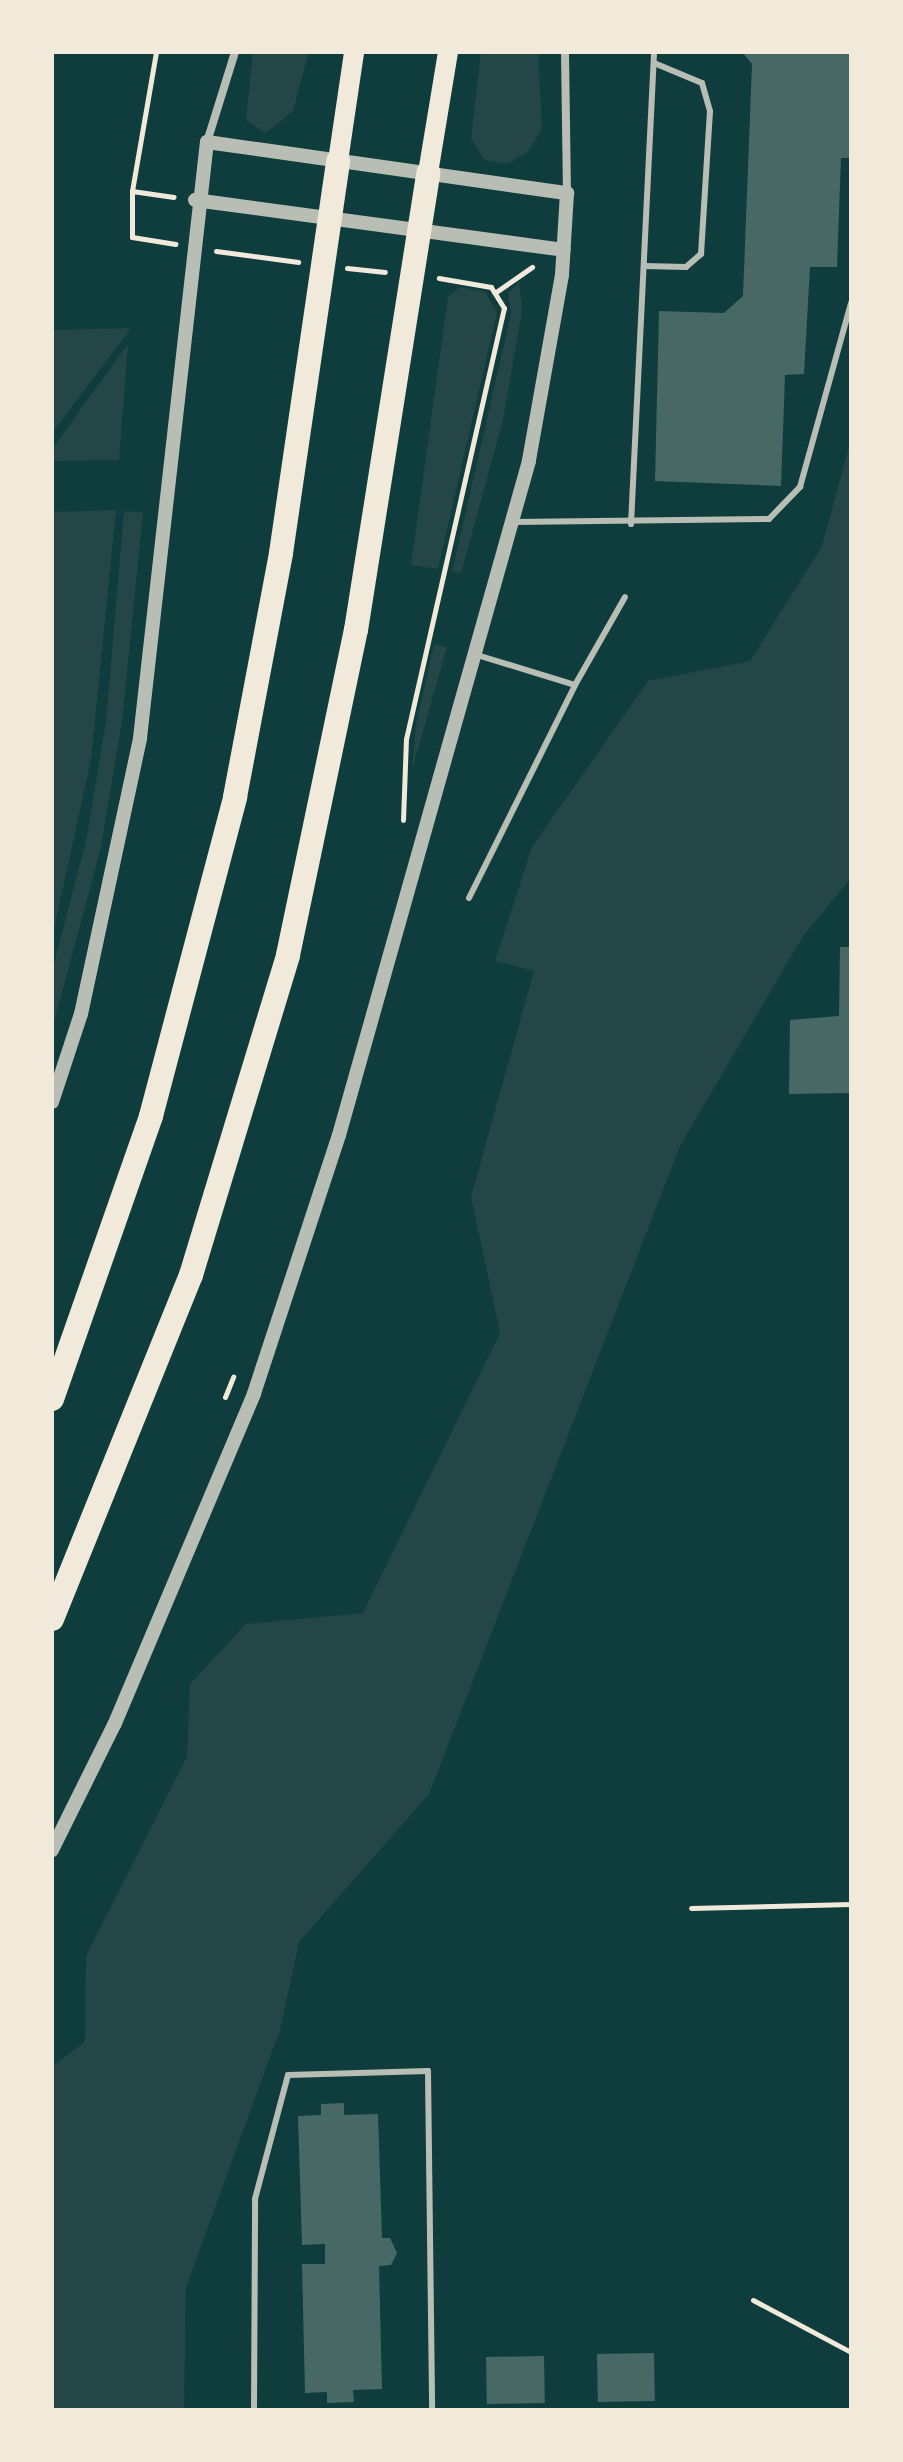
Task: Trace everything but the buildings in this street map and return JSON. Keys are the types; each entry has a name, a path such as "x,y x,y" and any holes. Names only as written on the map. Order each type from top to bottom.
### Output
{"highway":[{"path":"52,1399 151,1116 216,875 267,636 338,161"},
{"path":"52,1619 176,1317 270,1024 354,644 428,173"}],"main road":[{"path":"338,161 354,52"},
{"path":"428,173 448,52"}],"street":[{"path":"52,1102 81,1014 140,738 195,200 207,142 235,52"},
{"path":"52,1850 114,1725 254,1394 339,1135 477,655 514,522 543,398 564,250 567,193 565,52"},
{"path":"207,142 567,193"},
{"path":"195,200 564,250"}],"lane":[{"path":"631,524 654,52"},
{"path":"644,266 686,267 701,254 710,111 702,83 654,63"},
{"path":"514,522 740,525 785,509 800,487 832,390 851,303"},
{"path":"469,898 575,685 625,597"},
{"path":"477,655 575,685"},
{"path":"254,2410 255,2199 288,2075 428,2071 432,2410"}],"path":[{"path":"141,238 128,229 156,52"},
{"path":"132,191 195,200"},
{"path":"236,253 277,259"},
{"path":"402,827 406,739 503,318 496,292 468,282"},
{"path":"221,1408 238,1364"},
{"path":"691,1908 851,1904"},
{"path":"753,2300 851,2352"}],"shaded area":[{"path":"253,52 309,52 293,111 266,133 246,120"},
{"path":"481,52 538,52 542,129 528,152 507,164 485,160 471,139"},
{"path":"519,281 522,311 503,420 461,573 452,572 511,314 508,294"},
{"path":"460,287 485,292 497,312 438,569 411,565 448,297"},
{"path":"129,328 129,331 52,433 52,330"},
{"path":"128,344 119,460 52,461 52,449"},
{"path":"851,439 851,878 803,936 680,1146 429,1794 299,1942 280,2030 186,2287 184,2410 52,2410 52,2066 85,2042 86,1956 187,1757 190,1684 246,1624 363,1613 500,1333 471,1197 534,971 495,961 532,847 648,681 750,661 822,546"},
{"path":"116,510 91,760 52,938 52,512"},
{"path":"124,511 143,512 122,722 101,847 52,1030 52,971 87,837 106,722"},
{"path":"434,644 447,647 412,770 416,725"}]}
